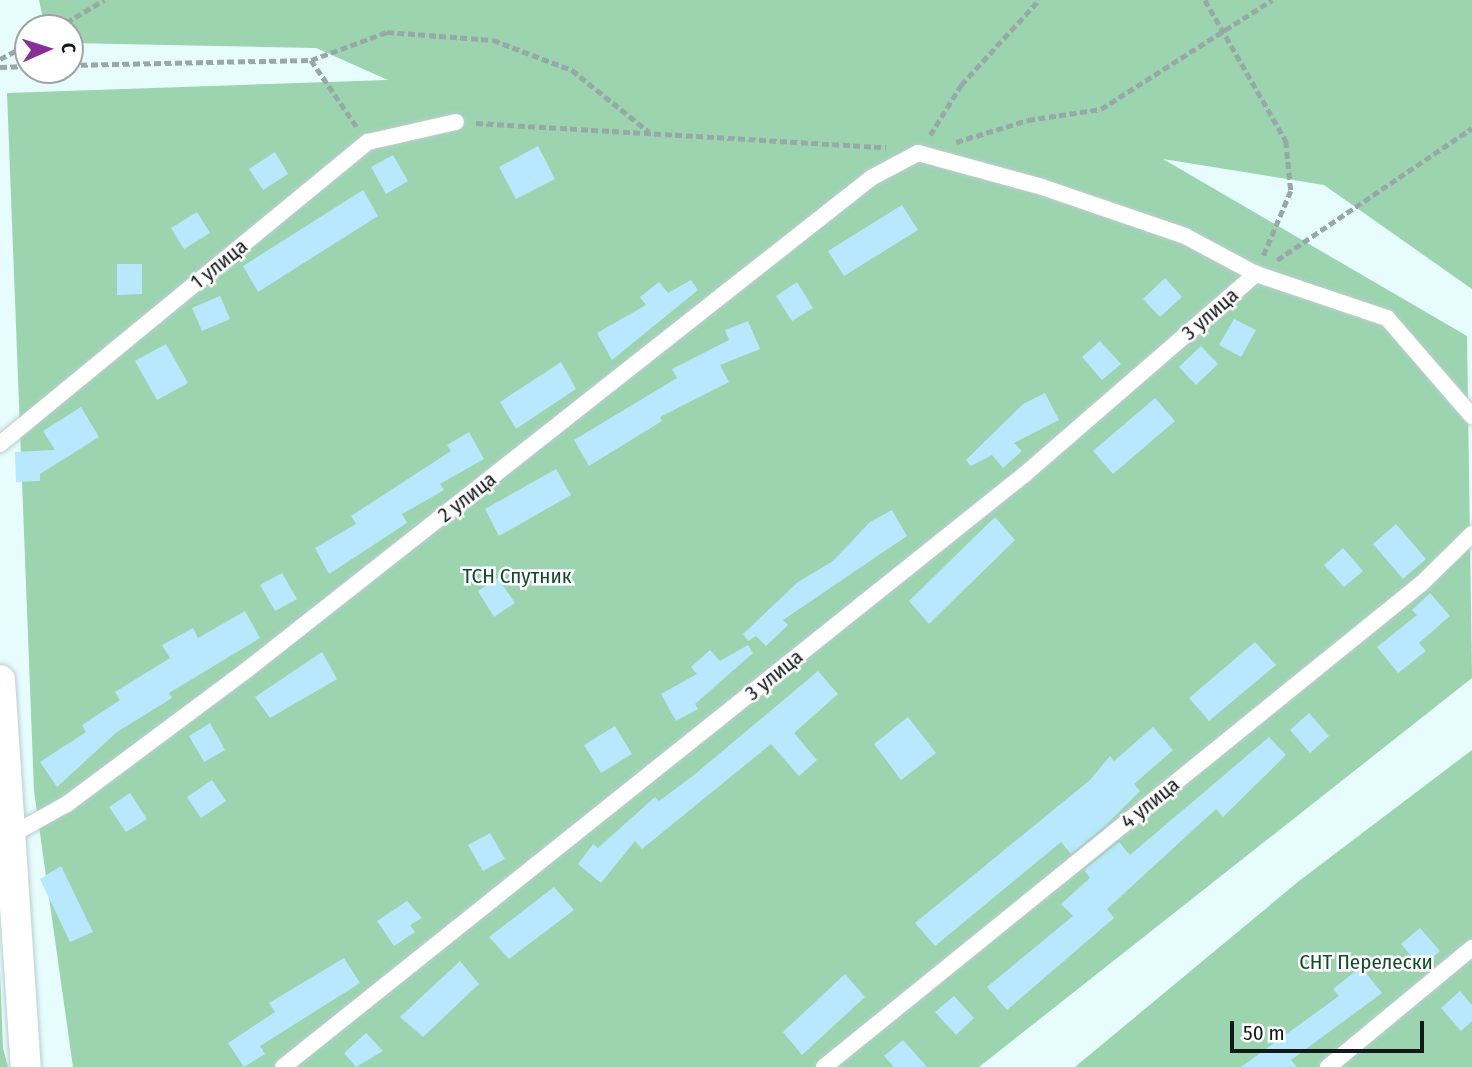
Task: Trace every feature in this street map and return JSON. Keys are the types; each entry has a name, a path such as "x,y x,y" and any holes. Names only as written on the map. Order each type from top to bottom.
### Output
{"street":[{"path":"0,680 11,835 8,957 26,1067"}],"lane":[{"name":"1 улица","path":"0,444 368,142 456,122"},
{"path":"918,153 1042,187 1185,236 1256,274 1387,318 1472,415"},
{"name":"2 улица","path":"11,835 67,804 248,669 871,178 918,153"},
{"name":"3 улица","path":"283,1067 1025,474 1256,274"},
{"name":"4 улица","path":"824,1067 1422,583 1472,534"},
{"path":"1328,1067 1472,948"}],"path":[{"path":"80,14 104,0"},
{"path":"918,153 961,85 1039,0"},
{"path":"1205,0 1286,141 1291,191 1256,274"},
{"path":"456,122 871,144 918,153 1028,120 1101,109 1272,0"},
{"path":"84,65 311,60 387,32 493,40 572,70 650,132"},
{"path":"311,60 368,142"},
{"path":"1256,274 1472,128"}],"green space":[{"name":"ТСН Спутник","path":"39,0 1472,0 1472,289 1324,185 1163,159 1467,336 1472,678 979,1067 73,1067 34,791 7,93 388,80 316,48 84,43 84,14 42,14"},
{"name":"СНТ Перелески","path":"1472,750 1472,1067 1075,1067 1299,881"},
{"path":"0,971 3,1048 8,1067 0,1067"}],"building":[{"path":"538,146 555,179 516,199 499,167"},
{"path":"275,152 288,174 263,190 249,169"},
{"path":"393,155 408,181 386,194 371,167"},
{"path":"363,190 378,216 258,292 243,266"},
{"path":"902,205 918,230 844,276 828,251"},
{"path":"197,212 210,233 184,249 171,228"},
{"path":"117,264 142,264 142,294 117,295"},
{"path":"1165,278 1182,297 1160,317 1143,299"},
{"path":"691,280 698,290 612,360 597,333 646,305 640,297 659,282 668,293"},
{"path":"797,282 813,308 792,321 776,296"},
{"path":"220,296 230,319 202,331 192,308"},
{"path":"1234,319 1256,330 1241,357 1219,345"},
{"path":"748,321 760,349 720,365 729,382 660,417 662,421 589,466 574,440 677,378 672,369 729,340 725,330"},
{"path":"1100,341 1121,364 1102,380 1082,357"},
{"path":"166,344 188,383 157,400 135,361"},
{"path":"1201,346 1218,364 1196,385 1179,367"},
{"path":"561,362 576,389 516,429 500,402"},
{"path":"1045,393 1059,420 1014,443 1022,451 1003,468 992,455 971,466 966,460 1023,404"},
{"path":"1155,398 1175,421 1113,474 1093,451"},
{"path":"81,407 99,437 40,474 40,481 16,482 15,452 55,450 43,431"},
{"path":"469,432 484,459 440,484 444,490 402,514 407,523 329,574 315,548 356,524 351,516 451,451 447,445"},
{"path":"556,469 571,495 499,536 485,509"},
{"path":"892,510 907,536 783,620 788,625 766,646 756,636 748,641 743,634 798,582 833,561 870,522"},
{"path":"995,517 1015,540 929,624 909,601"},
{"path":"1396,524 1426,559 1403,579 1373,544"},
{"path":"1343,548 1363,571 1344,587 1324,565"},
{"path":"282,573 297,599 275,611 260,585"},
{"path":"498,578 515,603 494,617 478,591"},
{"path":"1430,593 1450,616 1419,643 1426,651 1398,673 1377,647 1417,615 1412,610"},
{"path":"245,611 260,638 169,693 172,698 117,732 57,787 40,762 86,732 82,725 120,700 115,692 170,658 162,645 193,628 198,638"},
{"path":"1255,642 1276,665 1209,721 1189,698"},
{"path":"748,645 753,653 695,704 698,709 676,721 661,694 697,674 691,667 710,650 720,661"},
{"path":"322,652 337,679 270,718 255,697"},
{"path":"818,671 838,694 794,733 817,760 799,776 771,744 642,849 635,841 601,883 578,864 593,844 598,848 655,797 659,801 694,775"},
{"path":"1309,713 1329,736 1310,753 1290,730"},
{"path":"908,717 936,753 901,780 874,744"},
{"path":"210,723 225,750 204,762 189,736"},
{"path":"615,726 632,754 601,773 584,745"},
{"path":"1153,727 1173,750 1134,784 1140,791 1105,826 1071,854 1061,842 935,946 915,923 1090,780 1110,756 1114,761"},
{"path":"1269,737 1286,755 1223,817 1216,809 1107,909 1114,918 1007,1010 987,987 1073,916 1061,904 1090,878 1084,870 1119,842 1130,855"},
{"path":"212,780 226,801 201,818 187,797"},
{"path":"130,793 147,819 126,832 109,807"},
{"path":"490,833 505,859 483,871 468,845"},
{"path":"61,866 93,932 70,942 40,879"},
{"path":"554,887 574,910 509,959 489,937"},
{"path":"407,901 422,918 410,925 415,932 394,946 377,921"},
{"path":"1420,928 1440,951 1421,967 1401,944"},
{"path":"344,958 360,983 260,1046 265,1054 244,1067 228,1043 275,1012 269,1003"},
{"path":"460,961 479,984 423,1037 400,1017"},
{"path":"1361,967 1382,993 1291,1060 1297,1067 1241,1067 1339,996 1333,989"},
{"path":"845,974 865,997 802,1055 783,1032"},
{"path":"1460,991 1472,1005 1472,1021 1461,1031 1441,1008"},
{"path":"954,996 974,1018 956,1035 935,1012"},
{"path":"366,1033 383,1051 356,1067 344,1053"},
{"path":"903,1040 927,1067 894,1067 884,1056"}]}
